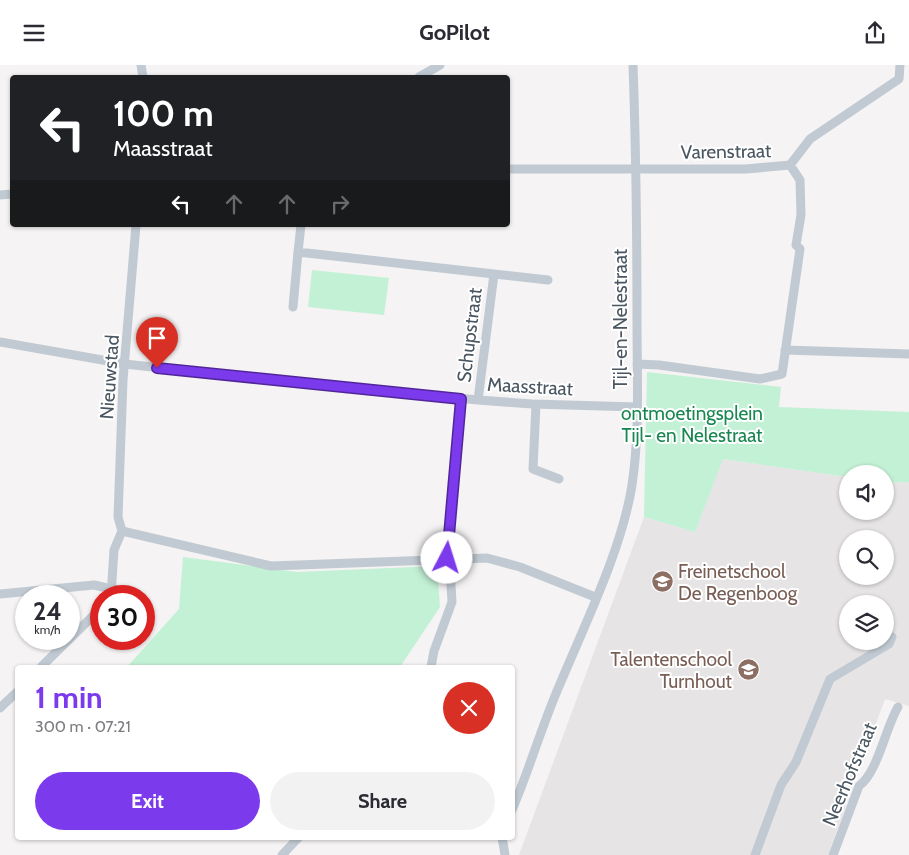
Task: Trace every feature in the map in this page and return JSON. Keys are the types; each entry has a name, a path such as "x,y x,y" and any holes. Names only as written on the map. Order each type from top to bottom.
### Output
{"street":[{"path":"422,75 440,65"},
{"name":"Tijl-en-Nelestraat","path":"515,802 623,523 632,485 637,407 636,169 633,65"},
{"name":"Varenstraat","path":"510,169 746,169 790,165 810,139 899,79 900,65"},
{"path":"637,364 659,365 760,379 782,374 800,249 796,245 801,215 800,180 790,165"},
{"name":"Nieuwstad","path":"122,531 118,517 125,364 136,227"},
{"path":"293,307 301,227"},
{"name":"Schupstraat","path":"298,252 548,280"},
{"name":"Schupstraat","path":"478,400 494,274"},
{"name":"Maasstraat","path":"0,342 125,364 461,399 536,404 637,407"},
{"path":"785,349 909,354"},
{"path":"431,665 434,651 452,602 450,569 447,558 461,399"},
{"path":"536,404 533,469 559,479"},
{"path":"112,585 114,551 122,531 271,566 486,558 503,562 595,597"},
{"path":"0,594 90,585"},
{"path":"43,665 90,619"},
{"path":"755,855 781,785 796,762 830,679 879,650"},
{"path":"0,708 15,694"},
{"name":"Neerhofstraat","path":"833,855 859,786 867,780 890,719 898,707"},
{"path":"284,855 296,840"},
{"path":"502,840 505,855"}],"shaded area":[{"name":"Talentenschool Turnhout","path":"722,459 839,476 839,520 894,520 894,483 909,482 909,706 885,699 828,855 519,855 644,517 695,532"}],"green space":[{"path":"312,270 389,278 384,315 308,307"},
{"name":"ontmoetingsplein Tijl- en Nelestraat","path":"647,372 781,387 779,407 909,412 909,482 894,483 894,465 839,465 839,476 723,459 695,532 644,517"},
{"path":"183,557 297,572 437,566 440,607 401,665 129,665 142,650 155,650 155,636 179,609"}],"place":[{"name":"Freinetschool De Regenboog","path":"662,582"},
{"name":"Talentenschool Turnhout","path":"748,670"}],"route":[{"path":"157,368 461,399 447,558"}]}
